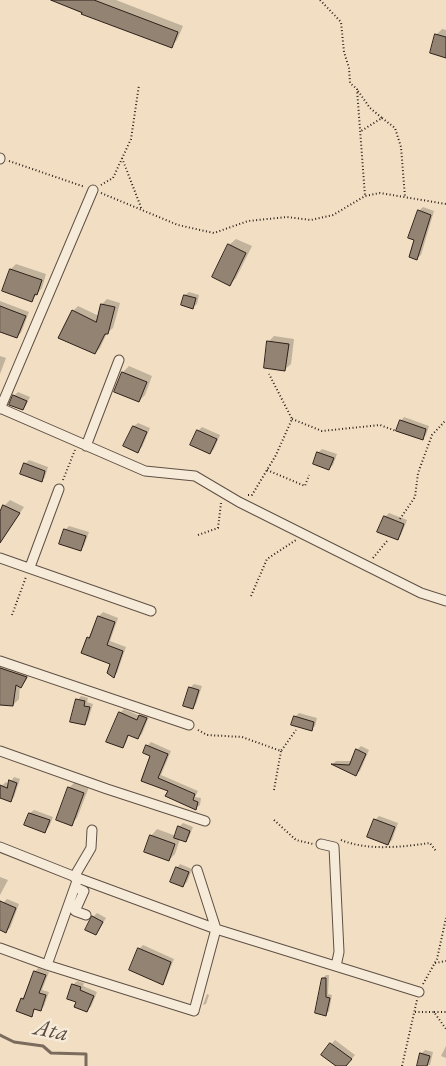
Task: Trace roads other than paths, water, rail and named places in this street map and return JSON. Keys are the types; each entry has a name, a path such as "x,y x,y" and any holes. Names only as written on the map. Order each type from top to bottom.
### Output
{"street":[{"path":"93,190 0,409 145,471 196,476 228,495 367,566 421,593 446,601"},
{"path":"82,445 119,360"},
{"path":"30,567 59,489"},
{"path":"0,558 151,611"},
{"path":"0,661 189,726"},
{"path":"0,751 205,821"},
{"path":"47,965 76,881 91,848 92,830"},
{"path":"320,844 334,847 339,952 336,966"},
{"path":"0,847 76,881 216,929 419,992"},
{"path":"0,948 47,965 194,1011 216,929 197,870"},
{"path":"76,881 84,892 75,911 86,915"}],"waterway":[{"name":"Ata","path":"0,1035 14,1042 43,1046 51,1053 86,1054 86,1066"}]}
